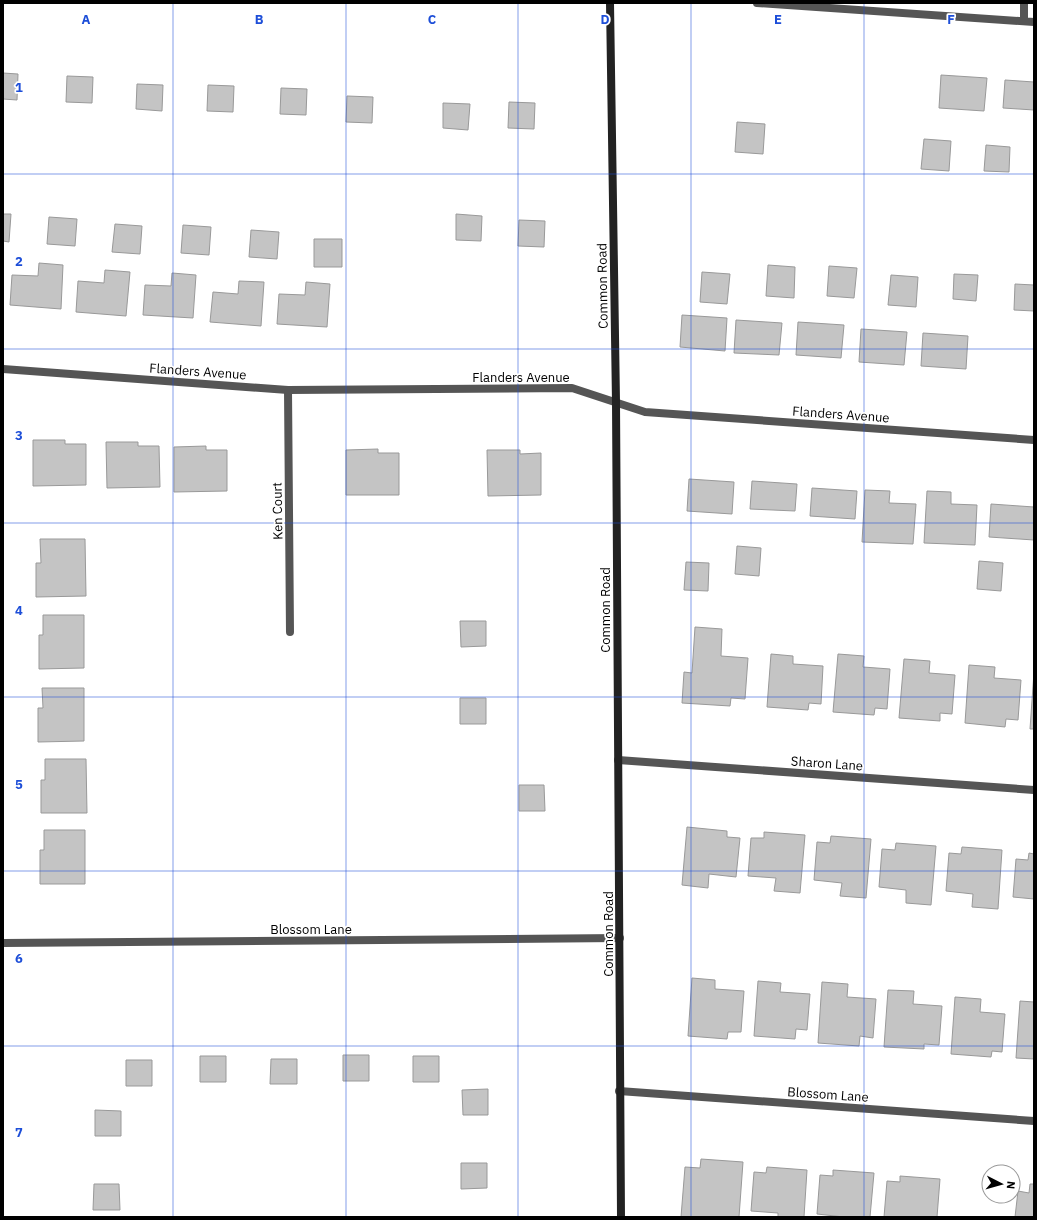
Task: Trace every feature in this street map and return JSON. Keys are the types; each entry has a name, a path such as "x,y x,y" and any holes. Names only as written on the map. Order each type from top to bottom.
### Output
{"street":[{"name":"Common Road","path":"610,3 616,402 620,938 619,1091 621,1217"},
{"path":"757,3 1034,22"},
{"path":"1024,3 1024,21"},
{"name":"Flanders Avenue","path":"3,369 288,390 572,388 645,412 1034,440"},
{"name":"Ken Court","path":"288,390 290,632"},
{"name":"Sharon Lane","path":"618,760 1034,790"},
{"name":"Blossom Lane","path":"3,944 620,938"},
{"name":"Blossom Lane","path":"619,1091 1034,1121"}],"building":[{"path":"3,73 18,74 17,100 3,99"},
{"path":"941,75 987,78 984,111 939,108"},
{"path":"67,76 93,77 92,103 66,102"},
{"path":"1005,80 1034,82 1034,110 1003,108"},
{"path":"137,84 163,85 162,111 136,109"},
{"path":"208,85 234,86 233,112 207,111"},
{"path":"281,88 307,89 306,115 280,114"},
{"path":"347,96 373,97 372,123 346,122"},
{"path":"509,102 535,103 534,129 508,128"},
{"path":"443,103 470,104 468,130 443,128"},
{"path":"737,122 765,124 763,154 735,152"},
{"path":"924,139 951,141 949,171 921,169"},
{"path":"986,145 1010,147 1009,172 984,171"},
{"path":"3,214 11,214 9,242 3,241"},
{"path":"456,214 482,216 481,241 456,240"},
{"path":"49,217 77,219 75,246 47,244"},
{"path":"519,220 545,221 544,247 518,246"},
{"path":"115,224 142,226 140,254 112,252"},
{"path":"183,225 211,227 209,255 181,253"},
{"path":"251,230 279,232 277,259 249,257"},
{"path":"314,239 342,239 342,267 314,267"},
{"path":"39,263 63,265 61,309 10,305 12,275 38,276"},
{"path":"768,265 795,267 794,298 766,296"},
{"path":"829,266 857,268 854,298 827,296"},
{"path":"105,270 130,272 126,316 76,312 78,281 104,283"},
{"path":"702,272 730,274 727,304 700,302"},
{"path":"172,273 196,275 193,318 143,315 145,285 171,286"},
{"path":"954,274 978,275 976,301 953,299"},
{"path":"891,275 918,277 916,307 888,305"},
{"path":"239,281 264,282 261,326 210,322 213,292 238,294"},
{"path":"306,282 330,284 327,327 277,324 279,294 305,295"},
{"path":"1015,284 1034,285 1034,311 1014,310"},
{"path":"682,315 727,318 725,351 680,347"},
{"path":"736,320 782,323 779,355 734,353"},
{"path":"798,322 844,325 841,358 796,355"},
{"path":"861,329 907,332 904,365 859,362"},
{"path":"923,333 968,336 966,369 921,366"},
{"path":"33,440 65,440 65,444 86,444 86,485 33,486"},
{"path":"106,442 138,442 138,446 159,446 160,487 107,488"},
{"path":"206,446 206,450 227,450 227,491 174,492 174,447"},
{"path":"378,449 378,453 399,453 399,495 346,495 346,450"},
{"path":"487,450 520,450 520,454 541,453 541,495 488,496"},
{"path":"689,479 734,482 732,514 687,511"},
{"path":"752,481 797,484 795,511 750,509"},
{"path":"812,488 857,491 855,519 810,516"},
{"path":"865,490 890,491 889,503 916,504 913,544 862,542"},
{"path":"927,491 951,492 951,504 977,505 975,545 924,543"},
{"path":"991,504 1034,507 1034,540 989,537"},
{"path":"40,539 85,539 86,596 36,597 36,563 41,563"},
{"path":"737,546 761,548 759,576 735,574"},
{"path":"979,561 1003,563 1001,591 977,589"},
{"path":"686,562 709,563 708,591 684,590"},
{"path":"43,615 84,615 84,668 39,669 39,635 43,635"},
{"path":"460,621 486,621 486,646 461,647"},
{"path":"695,627 722,629 721,656 748,658 745,699 731,698 730,706 682,703 684,672 692,673"},
{"path":"771,654 793,656 793,664 823,666 821,704 809,703 808,710 767,707"},
{"path":"838,654 864,656 863,667 890,669 887,709 875,708 874,715 833,712"},
{"path":"904,659 930,661 929,673 955,675 952,714 940,713 940,721 899,718"},
{"path":"969,665 995,667 994,678 1021,680 1018,720 1006,719 1005,727 965,723"},
{"path":"1034,672 1034,729 1030,729"},
{"path":"42,688 84,688 84,741 38,742 38,708 43,708"},
{"path":"460,698 486,698 486,724 460,724"},
{"path":"45,759 86,759 87,813 41,813 41,780 45,780"},
{"path":"519,785 544,785 545,811 519,811"},
{"path":"687,827 727,831 727,837 740,838 736,877 709,874 708,888 682,885"},
{"path":"44,830 85,830 85,884 40,884 40,850 44,850"},
{"path":"764,832 805,835 800,893 774,891 776,878 748,876 751,838 764,838"},
{"path":"831,836 871,839 866,898 840,896 842,883 814,880 817,842 830,843"},
{"path":"896,843 936,846 931,905 906,903 906,890 879,887 882,849 895,850"},
{"path":"962,847 1002,850 998,909 972,907 973,894 946,891 949,853 961,854"},
{"path":"1029,853 1034,854 1034,899 1013,897 1016,859 1028,860"},
{"path":"692,978 715,980 715,989 744,991 741,1032 728,1032 727,1039 688,1036"},
{"path":"758,981 781,983 780,992 810,994 807,1030 796,1029 795,1039 754,1036"},
{"path":"822,982 848,984 847,997 876,999 873,1038 860,1036 859,1046 818,1043"},
{"path":"888,990 914,991 913,1004 942,1006 939,1045 924,1044 924,1049 884,1047"},
{"path":"955,997 981,999 980,1012 1005,1014 1002,1052 992,1051 991,1057 951,1054"},
{"path":"1020,1001 1034,1002 1034,1059 1016,1058"},
{"path":"343,1055 369,1055 369,1081 343,1081"},
{"path":"200,1056 226,1056 226,1082 200,1082"},
{"path":"413,1056 439,1056 439,1082 413,1082"},
{"path":"271,1059 297,1059 297,1084 270,1084"},
{"path":"126,1060 152,1060 152,1086 126,1086"},
{"path":"488,1089 488,1115 463,1115 462,1090"},
{"path":"95,1110 121,1111 121,1136 95,1136"},
{"path":"701,1159 743,1162 739,1217 681,1217 685,1167 700,1168"},
{"path":"461,1163 487,1163 487,1188 461,1189"},
{"path":"767,1167 807,1170 804,1217 778,1217 778,1213 751,1211 754,1172 766,1173"},
{"path":"833,1170 874,1173 870,1217 844,1217 817,1214 820,1175 833,1176"},
{"path":"900,1176 940,1179 937,1217 884,1217 887,1181 900,1182"},
{"path":"94,1184 119,1184 120,1210 93,1210"},
{"path":"1030,1184 1034,1184 1034,1217 1015,1217 1016,1204 1021,1204 1021,1192 1029,1193"}]}
